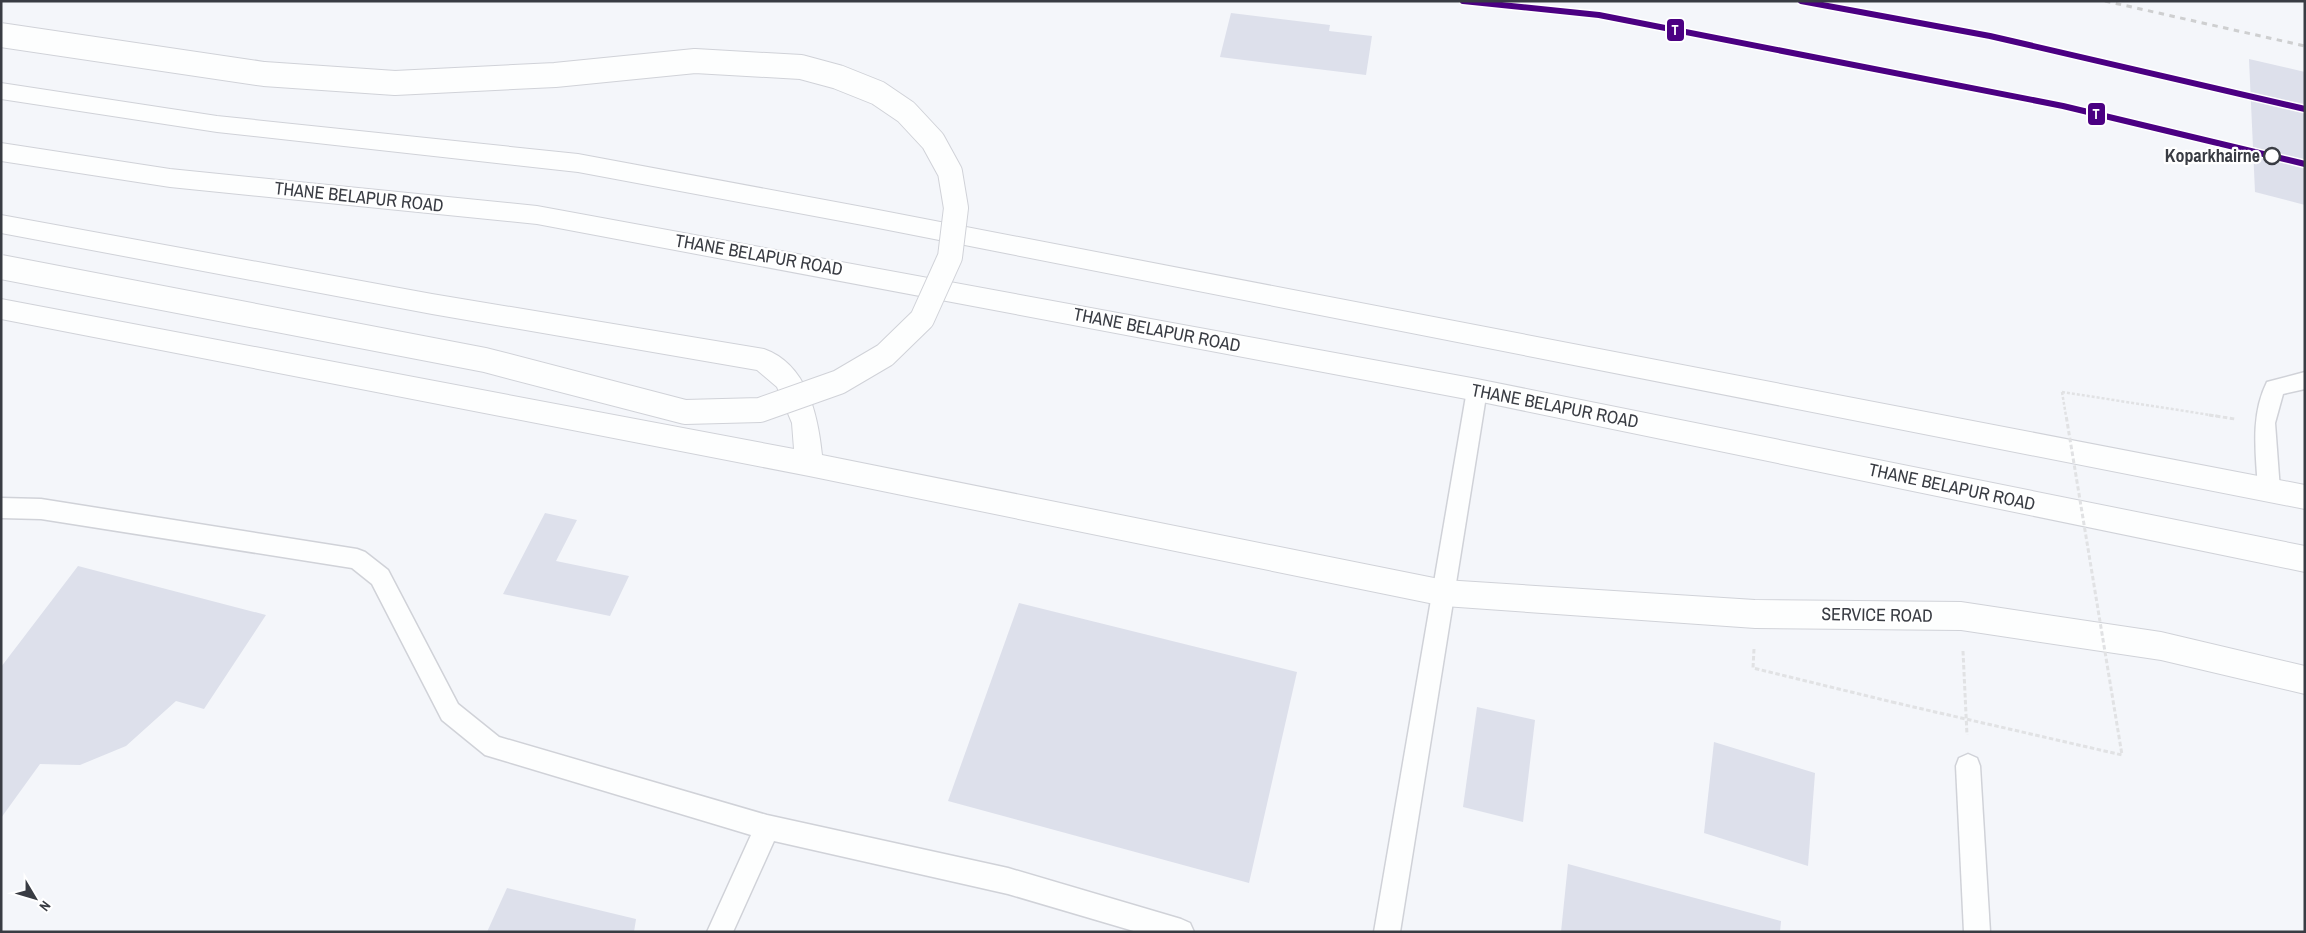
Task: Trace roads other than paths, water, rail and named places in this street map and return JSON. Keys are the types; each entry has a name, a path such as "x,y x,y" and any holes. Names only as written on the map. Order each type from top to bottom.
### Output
{"main road":[{"path":"1,35 264,74 395,83 555,75 695,61 801,67 838,77 878,93 906,112 933,141 950,172 956,208 950,257 922,318 885,355 839,382 760,410 685,412 485,360 1,267"},
{"path":"1,91 217,124 578,164 868,217 2305,498"},
{"name":"THANE BELAPUR ROAD","path":"1,152 170,178 536,215 1477,390 2305,559"},
{"path":"1,224 432,304 764,360 788,380 805,423 809,464"},
{"name":"SERVICE ROAD","path":"1,309 809,464 1444,593 1755,614 1961,616 2161,646 2305,680"}],"lane":[{"path":"2269,490 2265,423 2274,388 2305,380"},
{"path":"1388,932 1477,390"},
{"path":"1,508 41,509 356,559 380,577 450,712 487,743 503,750 767,827 1008,881 1181,932"},
{"path":"1968,766 1977,932"},
{"path":"720,932 767,827"}],"railway":[{"path":"2105,1 2305,46"}],"place":[{"name":"Koparkhairne","path":"2272,156"}]}
